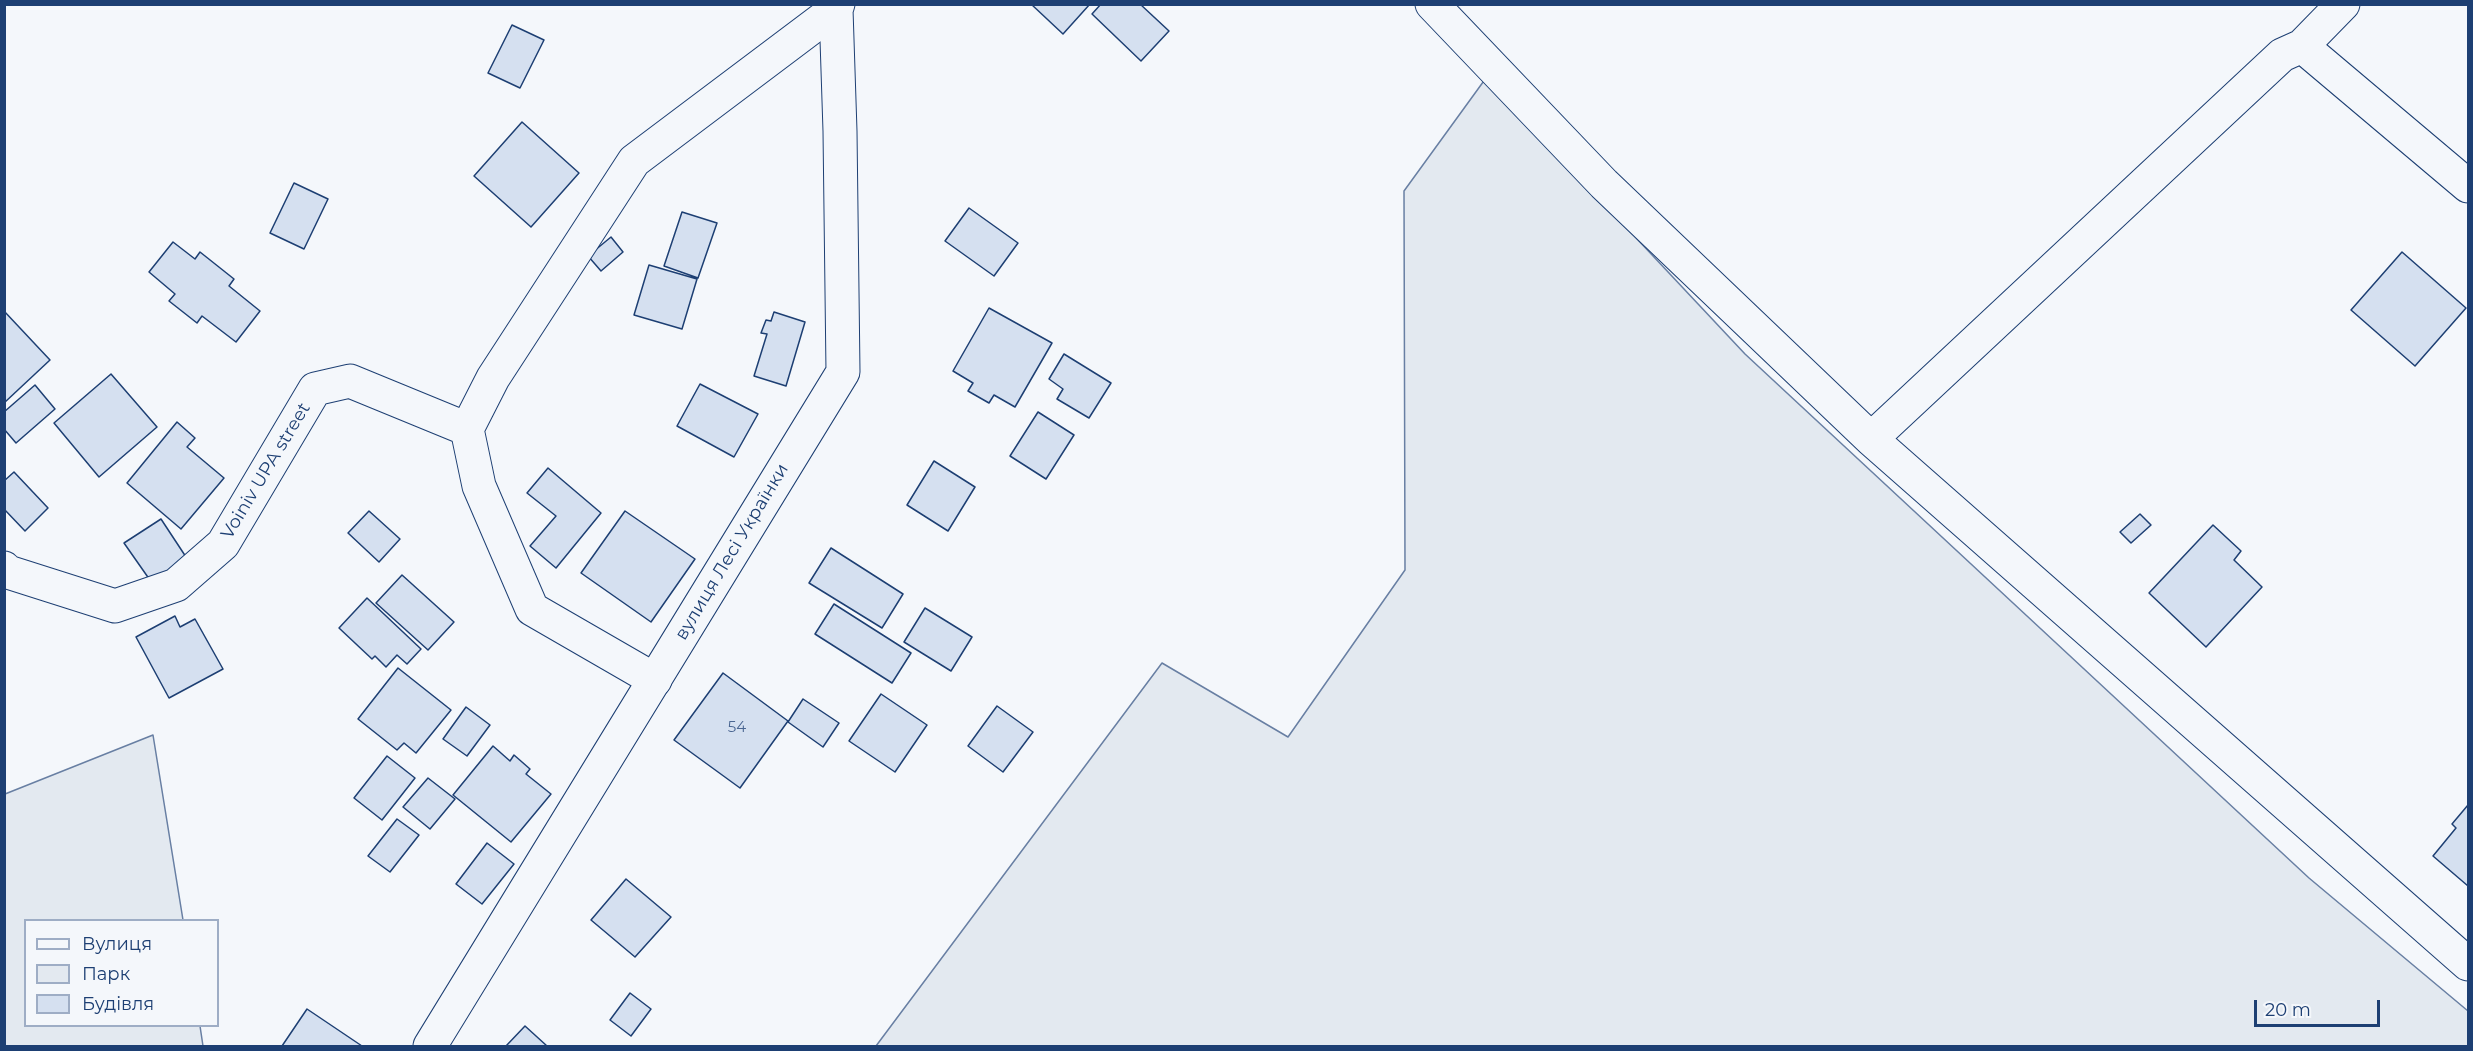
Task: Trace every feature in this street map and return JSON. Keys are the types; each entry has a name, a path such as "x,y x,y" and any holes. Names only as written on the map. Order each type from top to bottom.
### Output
{"street":[{"path":"1432,4 1604,184 1871,439 2469,964"},
{"path":"1871,439 2282,55 2302,46 2343,4"},
{"path":"654,680 532,609 479,486 467,429 493,378 634,161 837,7"},
{"name":"вулиця Лесі Українки","path":"430,1047 843,372 837,7"},
{"path":"2302,46 2469,186"},
{"name":"Voiniv UPA street","path":"4,568 8,572 115,606 176,585 223,544 315,389 350,381 467,429"}],"green space":[{"path":"1486,78 1745,354 2309,878 2468,1011 2468,1046 876,1046 1162,663 1288,737 1405,570 1404,191"},
{"path":"153,735 183,919 24,919 24,1027 200,1027 203,1046 5,1046 5,794"}],"building":[{"path":"1031,4 1090,4 1063,34"},
{"path":"1101,4 1140,4 1169,31 1141,61 1092,14"},
{"path":"512,25 544,40 520,88 488,73"},
{"path":"522,122 579,173 531,227 474,176"},
{"path":"294,183 328,199 304,249 270,233"},
{"path":"969,208 1018,243 994,276 945,241"},
{"path":"682,212 717,223 698,278 664,266"},
{"path":"611,237 623,252 601,271 588,256"},
{"path":"173,242 195,259 200,252 234,279 229,286 260,311 236,342 202,316 197,323 169,301 175,294 149,272"},
{"path":"2402,252 2466,308 2415,366 2351,310"},
{"path":"649,265 697,279 682,329 634,315"},
{"path":"989,308 1052,343 1015,407 994,395 989,403 968,391 973,383 953,371"},
{"path":"4,311 50,360 4,403"},
{"path":"774,312 805,322 786,386 754,376 767,334 761,333 766,320 771,321"},
{"path":"1064,354 1111,383 1089,418 1057,399 1063,389 1049,379"},
{"path":"111,374 157,427 99,477 54,423"},
{"path":"700,384 758,414 734,457 677,426"},
{"path":"35,385 55,409 16,443 4,429 4,412"},
{"path":"1038,412 1074,435 1046,479 1010,456"},
{"path":"177,422 195,438 187,447 224,478 181,529 127,483"},
{"path":"934,461 975,487 948,531 907,505"},
{"path":"548,468 601,513 556,568 530,546 556,516 527,493"},
{"path":"14,472 48,508 25,531 4,509 4,481"},
{"path":"369,511 400,539 379,562 348,533"},
{"path":"625,511 695,559 651,622 581,573"},
{"path":"2140,514 2151,525 2131,543 2120,532"},
{"path":"161,519 188,560 152,583 124,543"},
{"path":"2213,525 2241,551 2234,560 2262,587 2206,647 2149,593"},
{"path":"831,548 903,594 882,628 809,583"},
{"path":"402,575 454,622 428,650 376,603"},
{"path":"367,598 421,649 407,664 397,655 386,667 375,656 372,659 339,628"},
{"path":"834,604 911,653 892,683 815,634"},
{"path":"925,608 972,637 951,671 904,642"},
{"path":"175,616 180,627 195,619 223,669 169,698 136,637"},
{"path":"398,668 451,710 416,753 404,743 397,750 358,719"},
{"path":"723,673 788,721 740,788 674,740"},
{"path":"881,694 927,725 895,772 849,741"},
{"path":"803,699 839,723 823,747 788,722"},
{"path":"997,706 1033,732 1003,772 968,746"},
{"path":"466,707 490,725 467,756 443,739"},
{"path":"493,746 510,761 514,755 530,769 526,774 551,794 511,842 453,795"},
{"path":"387,756 415,778 382,820 354,798"},
{"path":"428,778 455,799 430,829 403,807"},
{"path":"2468,805 2468,886 2433,856 2456,828 2452,824"},
{"path":"397,819 419,835 390,872 368,856"},
{"path":"487,843 514,864 482,904 456,884"},
{"path":"626,879 671,917 635,957 591,920"},
{"path":"630,993 651,1009 631,1036 610,1020"},
{"path":"307,1009 362,1046 282,1046"},
{"path":"525,1026 547,1046 506,1046"}]}
